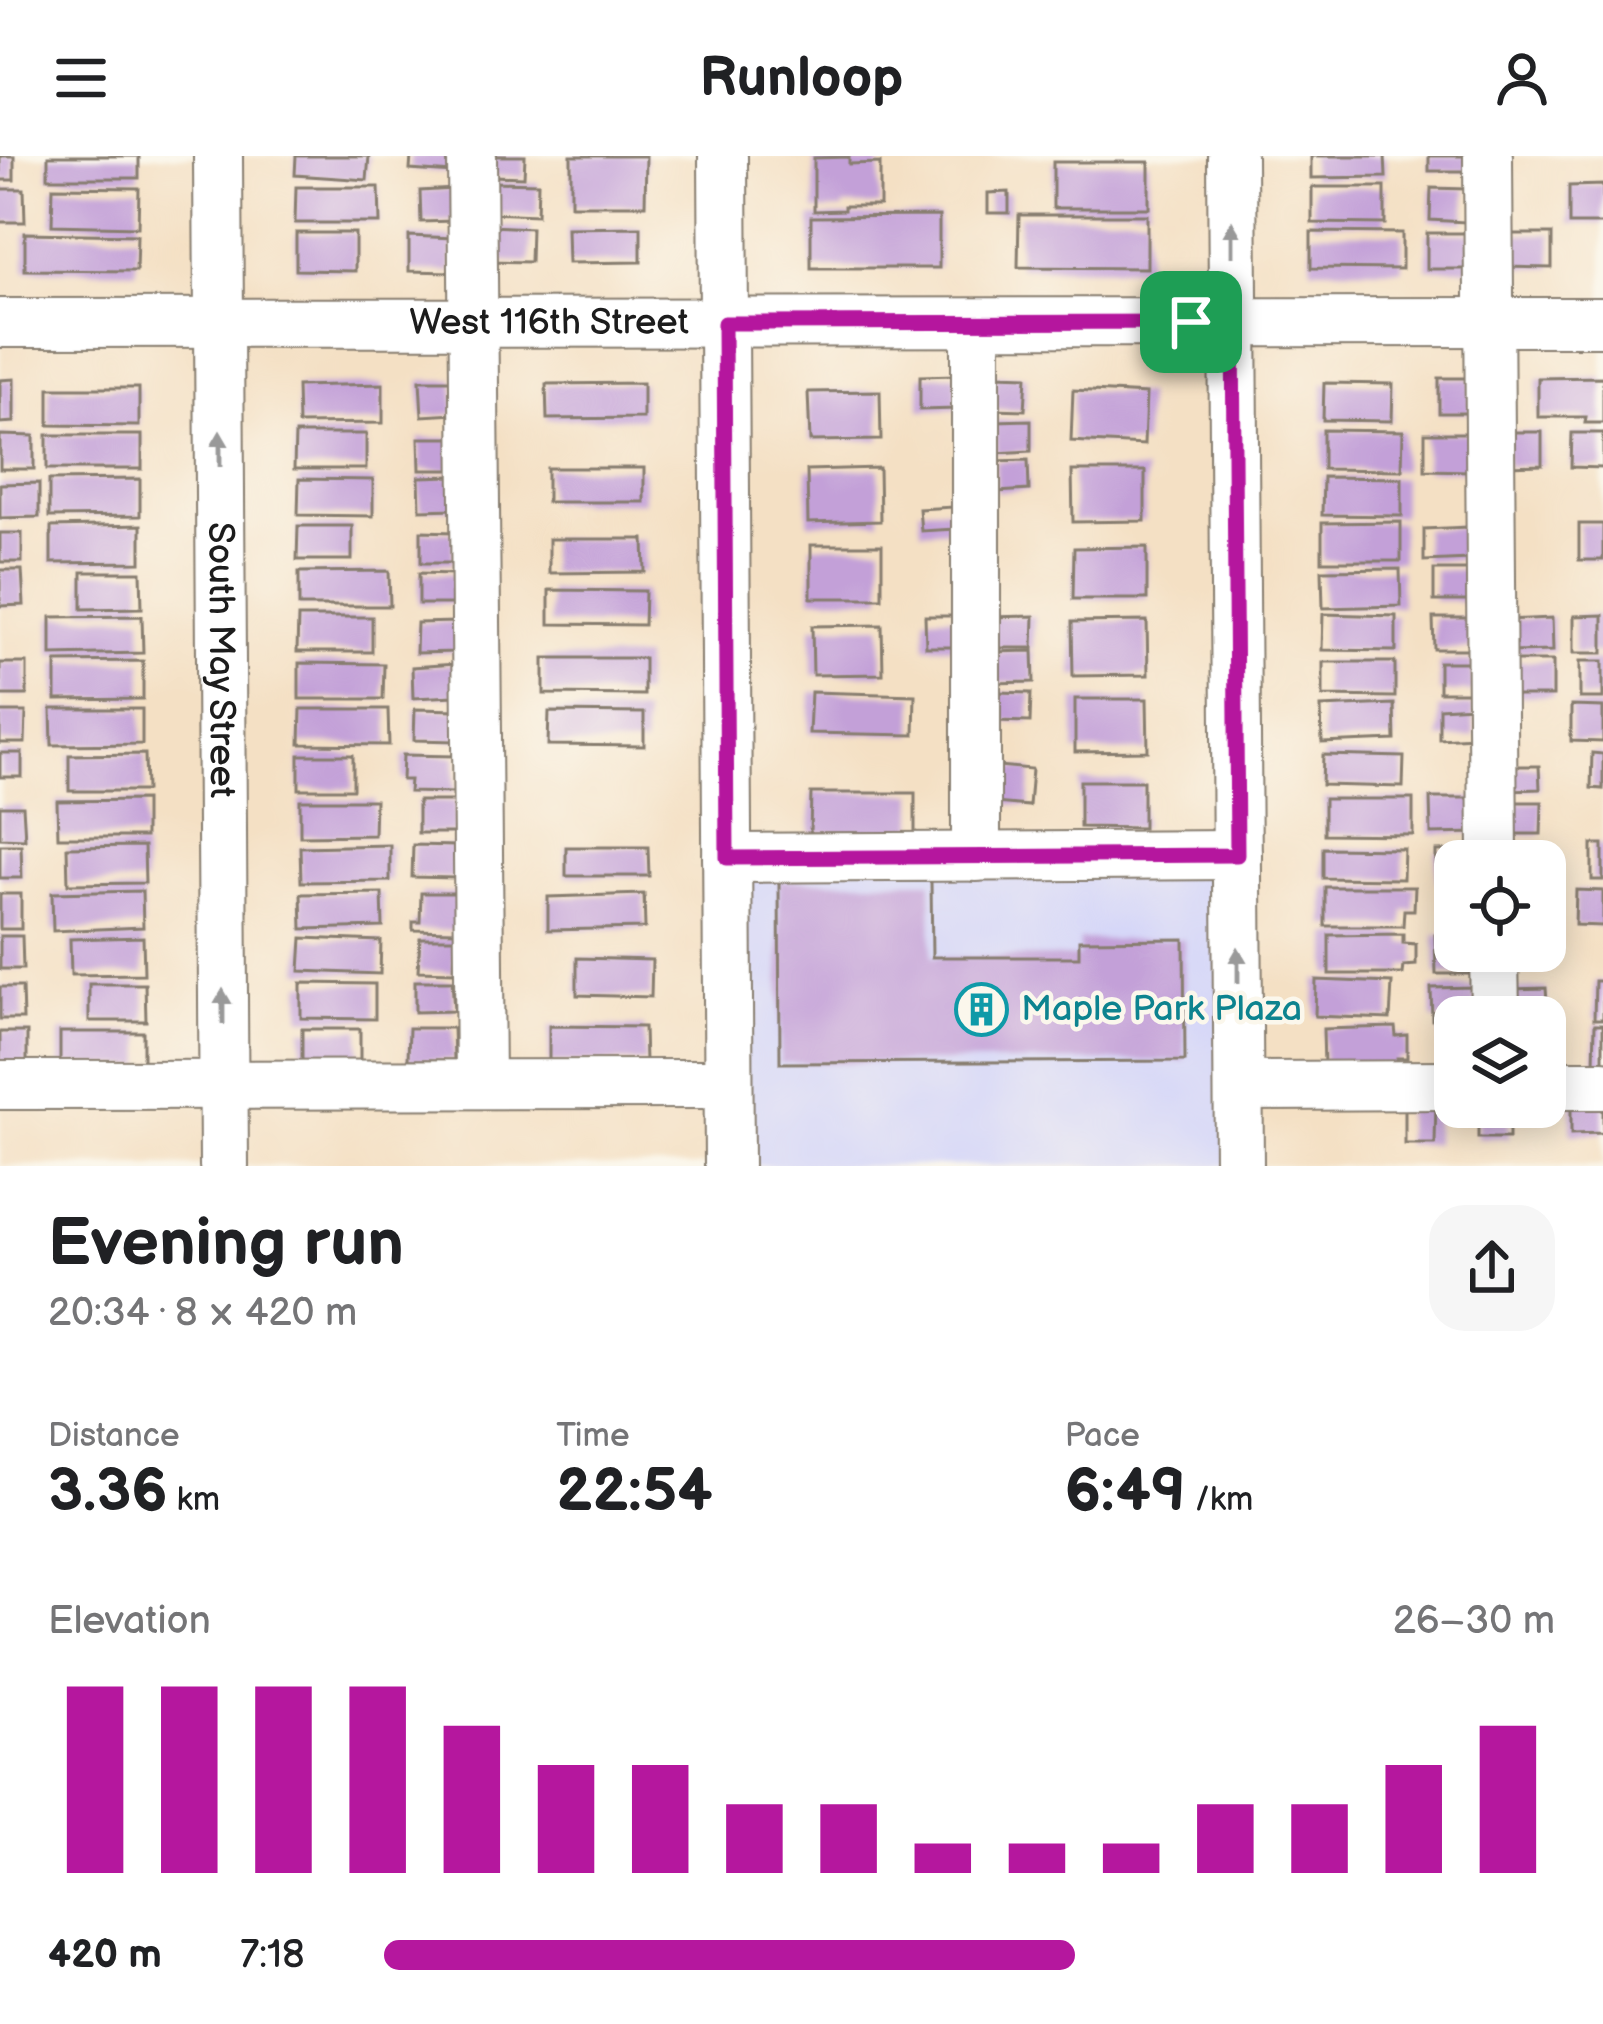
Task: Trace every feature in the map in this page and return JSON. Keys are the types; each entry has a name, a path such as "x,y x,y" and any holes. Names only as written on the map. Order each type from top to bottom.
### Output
{"street":[{"name":"South May Street","path":"218,156 224,1166"},
{"path":"472,156 480,1084"},
{"path":"723,156 729,1166"},
{"path":"1232,156 1239,1166"},
{"path":"1488,156 1493,840"},
{"name":"West 116th Street","path":"0,323 1603,322"},
{"path":"976,323 976,857"},
{"path":"727,858 1237,855"},
{"path":"0,1085 728,1084"},
{"path":"1566,1085 1603,1084"},
{"path":"1239,1086 1434,1085"}],"shaded area":[{"name":"Maple Park Plaza","path":"1226,863 1227,1166 740,1166 739,865"}],"building":[{"path":"0,156 14,156 14,180 0,180"},
{"path":"48,156 139,156 139,178 48,178"},
{"path":"296,156 369,156 367,180 295,175"},
{"path":"411,156 454,156 453,173 410,170"},
{"path":"491,156 525,156 524,177 491,176"},
{"path":"571,156 646,156 645,205 571,205"},
{"path":"1311,156 1385,156 1386,177 1311,178"},
{"path":"1429,156 1470,156 1470,171 1429,171"},
{"path":"849,157 849,164 880,163 880,206 814,211 814,158"},
{"path":"1053,162 1149,162 1149,208 1053,208"},
{"path":"490,182 538,183 537,215 489,213"},
{"path":"1603,185 1603,224 1569,224 1569,186"},
{"path":"53,187 139,188 138,227 52,225"},
{"path":"296,187 379,187 380,223 295,223"},
{"path":"1312,187 1385,187 1385,224 1312,223"},
{"path":"1431,188 1466,189 1465,222 1430,220"},
{"path":"0,189 24,189 25,222 0,222"},
{"path":"454,189 454,221 421,222 420,191"},
{"path":"1009,192 1009,213 988,213 988,193"},
{"path":"1019,215 1147,215 1147,268 1018,267"},
{"path":"939,216 939,268 811,268 811,217"},
{"path":"489,226 531,228 530,262 488,261"},
{"path":"641,227 641,262 568,263 567,228"},
{"path":"1311,232 1402,233 1402,269 1311,268"},
{"path":"25,233 137,235 136,271 25,270"},
{"path":"296,233 355,233 355,271 296,270"},
{"path":"1427,233 1471,233 1472,269 1427,269"},
{"path":"1504,234 1552,234 1552,268 1504,267"},
{"path":"409,236 453,238 451,272 409,271"},
{"path":"956,375 957,409 920,410 920,376"},
{"path":"996,375 1027,376 1025,410 994,409"},
{"path":"1603,377 1603,423 1585,423 1586,417 1538,417 1538,378"},
{"path":"1439,378 1471,378 1471,413 1439,413"},
{"path":"14,379 14,422 0,423 0,380"},
{"path":"420,380 454,380 455,414 422,416"},
{"path":"643,383 643,418 547,419 546,384"},
{"path":"1324,383 1393,384 1392,421 1323,420"},
{"path":"383,384 383,423 298,424 297,386"},
{"path":"49,388 139,388 139,426 49,425"},
{"path":"1073,390 1146,394 1144,445 1071,441"},
{"path":"880,391 881,440 810,441 808,392"},
{"path":"1031,420 1031,451 996,453 995,421"},
{"path":"1323,430 1403,431 1402,470 1323,469"},
{"path":"1506,432 1542,432 1542,465 1507,466"},
{"path":"1425,433 1472,433 1472,471 1425,470"},
{"path":"1572,433 1603,433 1603,468 1571,467"},
{"path":"295,434 366,434 366,469 294,469"},
{"path":"0,435 34,436 34,469 0,469"},
{"path":"47,435 142,435 142,469 47,469"},
{"path":"419,438 454,438 453,470 420,470"},
{"path":"1028,460 1029,490 997,492 995,461"},
{"path":"547,468 644,468 644,502 547,502"},
{"path":"879,468 880,521 808,523 807,470"},
{"path":"1072,471 1145,471 1145,521 1073,522"},
{"path":"453,476 455,509 420,510 419,477"},
{"path":"1323,477 1402,478 1402,516 1322,515"},
{"path":"140,479 140,516 49,517 49,480"},
{"path":"299,479 373,480 373,516 298,515"},
{"path":"39,483 39,517 0,518 0,484"},
{"path":"953,507 955,529 921,531 919,509"},
{"path":"1401,522 1401,561 1322,561 1322,523"},
{"path":"1579,524 1603,524 1603,560 1579,560"},
{"path":"141,525 141,562 51,563 51,527"},
{"path":"298,526 352,526 352,560 297,560"},
{"path":"1468,527 1470,559 1424,561 1424,529"},
{"path":"421,531 453,532 453,563 421,563"},
{"path":"0,533 22,533 22,562 0,562"},
{"path":"549,539 644,539 645,572 549,573"},
{"path":"811,545 882,545 882,598 811,598"},
{"path":"1147,547 1147,599 1073,599 1074,548"},
{"path":"1400,569 1401,606 1323,608 1322,570"},
{"path":"0,570 22,570 24,605 0,606"},
{"path":"1434,570 1468,570 1468,601 1434,601"},
{"path":"389,571 390,606 299,606 299,572"},
{"path":"82,572 141,572 142,608 82,609"},
{"path":"419,573 454,574 453,604 419,604"},
{"path":"549,590 645,591 644,625 549,624"},
{"path":"1323,614 1396,616 1396,651 1322,650"},
{"path":"1603,615 1603,653 1574,653 1574,616"},
{"path":"142,616 143,653 51,655 51,617"},
{"path":"925,616 958,616 958,647 926,647"},
{"path":"1034,616 1033,648 988,648 989,617"},
{"path":"298,617 372,617 372,652 297,652"},
{"path":"1433,618 1471,618 1471,649 1434,649"},
{"path":"1552,618 1553,651 1506,652 1506,620"},
{"path":"1147,621 1148,675 1073,676 1072,622"},
{"path":"456,622 456,652 416,653 417,623"},
{"path":"882,625 883,674 813,675 812,626"},
{"path":"1033,651 1034,682 992,683 991,652"},
{"path":"544,658 644,658 644,695 544,694"},
{"path":"143,661 143,699 56,700 56,662"},
{"path":"1505,661 1553,661 1553,696 1505,696"},
{"path":"1580,661 1603,661 1603,698 1580,698"},
{"path":"1323,662 1395,662 1395,697 1323,696"},
{"path":"1439,662 1473,662 1473,692 1439,692"},
{"path":"0,663 27,663 27,695 0,695"},
{"path":"299,663 384,664 383,699 299,699"},
{"path":"455,664 455,696 413,698 412,667"},
{"path":"811,692 915,695 914,735 809,733"},
{"path":"996,692 1031,693 1030,722 995,721"},
{"path":"1075,699 1147,699 1148,751 1075,752"},
{"path":"1394,704 1395,740 1322,743 1321,707"},
{"path":"1473,706 1474,737 1439,739 1439,708"},
{"path":"1571,706 1603,707 1603,742 1571,741"},
{"path":"51,709 142,709 142,744 52,745"},
{"path":"301,709 388,709 389,745 300,744"},
{"path":"415,709 458,710 457,741 414,740"},
{"path":"0,712 26,712 25,743 0,743"},
{"path":"549,712 644,713 644,746 548,745"},
{"path":"0,753 22,753 22,777 0,777"},
{"path":"1592,753 1603,754 1603,789 1591,788"},
{"path":"145,754 146,791 69,791 69,755"},
{"path":"299,755 353,755 353,789 299,789"},
{"path":"403,755 455,756 454,793 409,792 410,780 402,780"},
{"path":"1323,755 1404,757 1403,787 1322,785"},
{"path":"998,766 1032,769 1029,806 995,803"},
{"path":"1506,766 1539,766 1540,789 1507,790"},
{"path":"1080,781 1143,781 1143,828 1080,827"},
{"path":"811,793 915,793 915,833 810,833"},
{"path":"1430,798 1475,798 1476,833 1431,834"},
{"path":"1324,799 1413,799 1413,835 1324,834"},
{"path":"145,800 145,837 58,837 57,801"},
{"path":"300,800 375,800 374,835 300,836"},
{"path":"418,801 455,801 455,833 418,833"},
{"path":"1507,802 1542,802 1541,834 1507,834"},
{"path":"0,806 23,806 25,839 0,838"},
{"path":"1592,844 1603,844 1603,880 1592,880"},
{"path":"0,845 21,845 22,878 0,878"},
{"path":"390,845 390,881 301,882 300,847"},
{"path":"413,845 456,846 455,878 412,877"},
{"path":"144,846 145,883 68,884 67,847"},
{"path":"566,847 648,847 649,876 566,876"},
{"path":"1323,848 1404,849 1403,879 1323,878"},
{"name":"Maple Park Plaza","path":"779,881 931,881 932,957 1079,957 1079,940 1184,939 1185,1061 780,1063"},
{"path":"1325,887 1415,887 1414,910 1404,910 1403,926 1325,926"},
{"path":"1576,890 1603,891 1603,926 1575,925"},
{"path":"142,891 143,927 53,931 52,893"},
{"path":"382,893 383,927 302,929 301,894"},
{"path":"421,893 456,893 456,931 413,930 413,922 420,922"},
{"path":"0,894 21,894 21,929 0,929"},
{"path":"644,894 645,928 548,930 548,897"},
{"path":"1403,934 1403,943 1416,944 1416,965 1404,966 1403,974 1329,974 1329,935"},
{"path":"0,936 22,936 23,969 0,969"},
{"path":"143,937 144,974 71,975 70,939"},
{"path":"302,938 381,941 380,974 300,971"},
{"path":"420,938 455,938 454,972 418,971"},
{"path":"577,958 652,960 651,997 577,995"},
{"path":"1316,980 1392,983 1390,1019 1315,1016"},
{"path":"415,981 452,981 454,1011 415,1012"},
{"path":"1595,981 1603,981 1603,1019 1594,1019"},
{"path":"301,983 375,984 375,1019 301,1018"},
{"path":"89,984 145,984 146,1021 89,1021"},
{"path":"0,987 22,987 23,1019 0,1019"},
{"path":"1475,987 1475,996 1434,996 1432,1020 1431,988"},
{"path":"1546,988 1547,996 1508,996 1508,989"},
{"path":"1595,1024 1603,1024 1603,1064 1594,1064"},
{"path":"549,1026 644,1027 645,1062 549,1063"},
{"path":"1395,1027 1396,1036 1407,1035 1407,1058 1397,1058 1397,1066 1324,1067 1323,1029"},
{"path":"409,1028 453,1028 454,1060 408,1060"},
{"path":"302,1029 360,1029 360,1064 302,1064"},
{"path":"0,1032 27,1032 27,1065 0,1065"},
{"path":"60,1032 143,1032 143,1066 60,1065"},
{"path":"1405,1098 1434,1098 1435,1144 1405,1144"},
{"path":"1603,1099 1603,1133 1571,1134 1571,1100"},
{"path":"1478,1128 1509,1128 1509,1138 1478,1138"}],"place":[{"name":"Maple Park Plaza","path":"982,1009"}],"route":[{"path":"1191,322 1233,323 1237,855 727,858 724,323 1191,322"}]}
